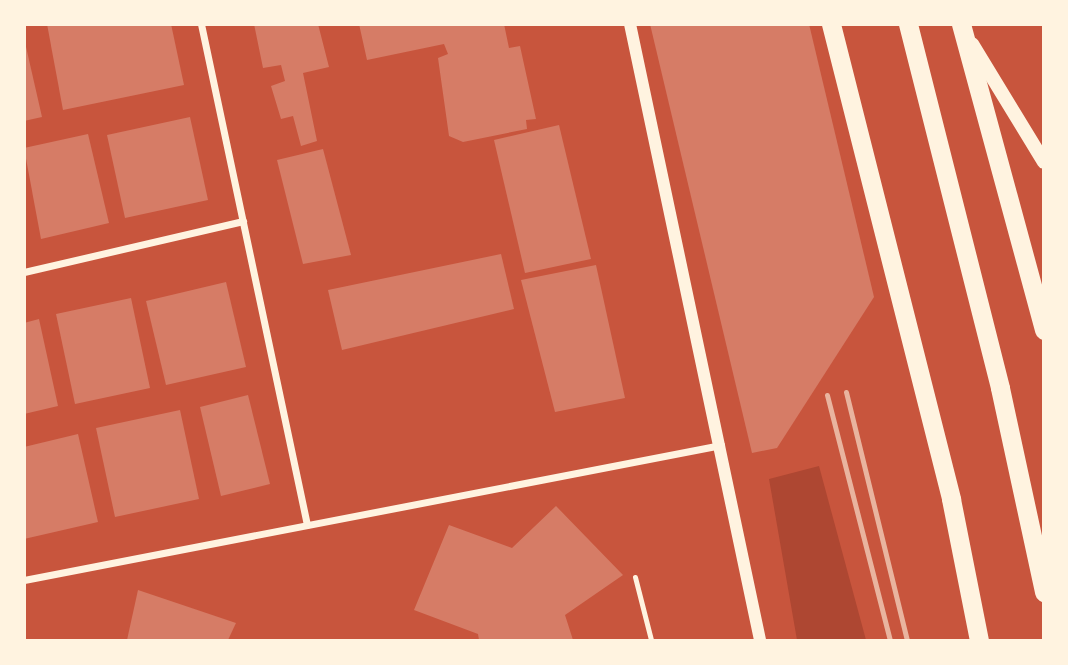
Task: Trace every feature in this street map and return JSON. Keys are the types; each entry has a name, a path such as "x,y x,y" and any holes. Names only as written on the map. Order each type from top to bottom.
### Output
{"highway":[{"path":"831,24 951,499 979,640"},
{"path":"908,24 997,375 1044,592"},
{"path":"961,24 1044,330"}],"main road":[{"path":"961,24 1010,113 1044,162"}],"street":[{"path":"201,24 307,525"},
{"path":"630,24 722,445 760,640"},
{"path":"24,272 243,221"},
{"path":"24,580 722,445"}],"lane":[{"path":"635,577 651,640"}],"shaded area":[{"path":"819,466 866,640 797,640 769,479"}],"building":[{"path":"47,24 171,24 184,85 63,110"},
{"path":"254,24 318,24 329,67 303,73 317,141 301,146 293,116 281,119 271,86 285,81 281,65 263,68"},
{"path":"359,24 504,24 509,48 520,46 536,119 526,120 527,129 463,142 449,136 438,58 448,54 444,44 367,60"},
{"path":"650,24 809,24 874,297 777,448 752,453"},
{"path":"24,38 42,117 24,121"},
{"path":"190,117 208,200 125,218 107,135"},
{"path":"559,125 591,259 525,273 494,140"},
{"path":"88,134 109,223 41,239 24,148"},
{"path":"323,149 351,255 303,264 277,160"},
{"path":"501,254 514,309 342,350 328,290"},
{"path":"596,265 625,398 555,412 521,280"},
{"path":"226,282 246,367 166,385 146,301"},
{"path":"131,298 150,388 75,404 56,314"},
{"path":"39,319 58,406 24,414 24,323"},
{"path":"248,395 270,484 221,496 200,407"},
{"path":"180,410 199,499 115,517 96,428"},
{"path":"78,434 98,522 24,539 24,447"},
{"path":"556,506 623,575 565,615 573,640 479,640 478,634 414,610 449,525 512,548"},
{"path":"138,590 236,623 228,640 127,640"}],"railway":[{"path":"846,392 907,640"},
{"path":"827,395 890,640"}]}
